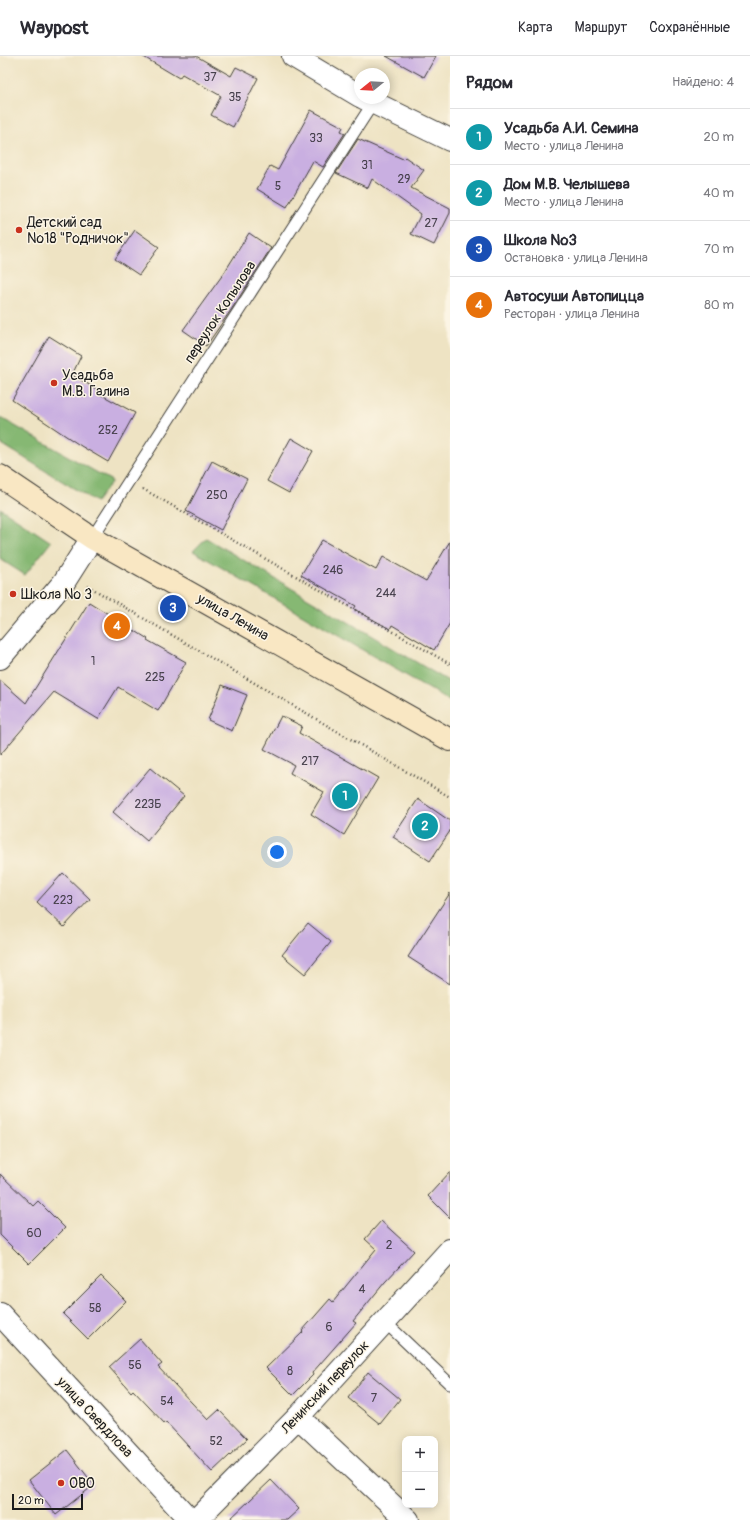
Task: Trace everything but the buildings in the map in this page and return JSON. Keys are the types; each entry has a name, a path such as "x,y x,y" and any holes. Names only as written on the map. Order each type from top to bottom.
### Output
{"main road":[{"name":"улица Ленина","path":"0,476 92,538 450,740"}],"street":[{"path":"293,56 354,92"},
{"path":"376,104 450,140"},
{"path":"0,658 69,575 92,538"},
{"name":"Ленинский переулок","path":"196,1520 298,1417 450,1250"},
{"name":"улица Свердлова","path":"0,1314 190,1520"},
{"path":"298,1417 408,1520"}],"lane":[{"name":"переулок Копылова","path":"92,538 129,481 363,104"},
{"path":"385,1322 450,1384"}],"path":[{"path":"129,481 450,664"},
{"path":"69,575 450,797"}],"green space":[{"path":"0,417 112,481 96,502 0,443"},
{"path":"0,508 51,542 25,575 0,559"},
{"path":"206,538 450,682 450,701 193,551"}],"place":[{"name":"Детский сад №18 \"Родничок\"","path":"19,230"},
{"name":"Усадьба М.В. Галина","path":"54,383"},
{"name":"Школа № 3","path":"13,594"},
{"name":"Школа №3","path":"173,608"},
{"name":"Автосуши Автопицца","path":"117,626"},
{"name":"Усадьба А.И. Семина","path":"345,796"},
{"name":"Дом М.В. Челышева","path":"425,826"},
{"name":"ОВО","path":"61,1483"}]}
